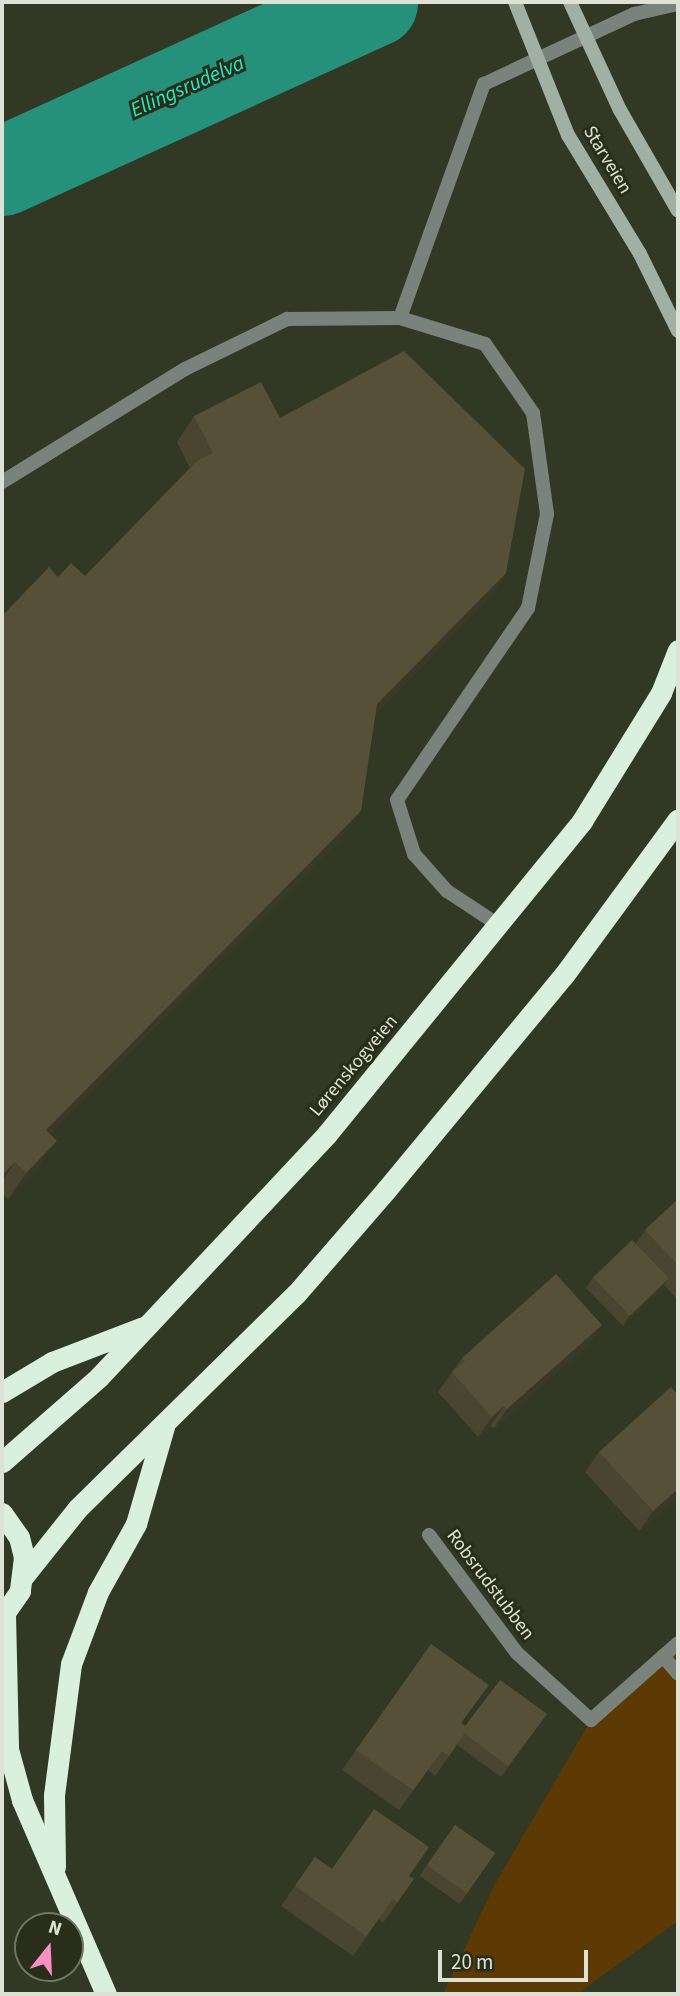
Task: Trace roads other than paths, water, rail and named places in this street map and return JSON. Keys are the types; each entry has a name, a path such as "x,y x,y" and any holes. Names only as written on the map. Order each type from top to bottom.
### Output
{"highway":[{"name":"Lørenskogveien","path":"2,1461 56,1418 152,1324 327,1134 590,809 661,693 678,650"},
{"path":"106,1994 55,1867 22,1800 8,1749 3,1616 23,1577 77,1509 165,1426 296,1294 386,1190 564,975 678,819"},
{"path":"2,1392 52,1362 152,1324"},
{"path":"55,1867 54,1795 71,1664 98,1592 135,1524 165,1426"},
{"path":"2,1513 19,1537 23,1577"}],"street":[{"name":"Starveien","path":"515,2 568,135 640,254 678,331"},
{"name":"Starveien","path":"570,2 620,110 678,211"},
{"path":"400,318 484,84 634,14 678,4"},
{"path":"2,482 185,369 286,319 400,318 485,344 533,414 547,514 528,608 397,800 414,854 447,891 497,924"},
{"name":"Robsrudstubben","path":"429,1535 517,1653 591,1720 678,1643"},
{"path":"663,1656 678,1674"}],"waterway":[{"name":"Ellingsrudelva","path":"2,171 373,2"}]}
